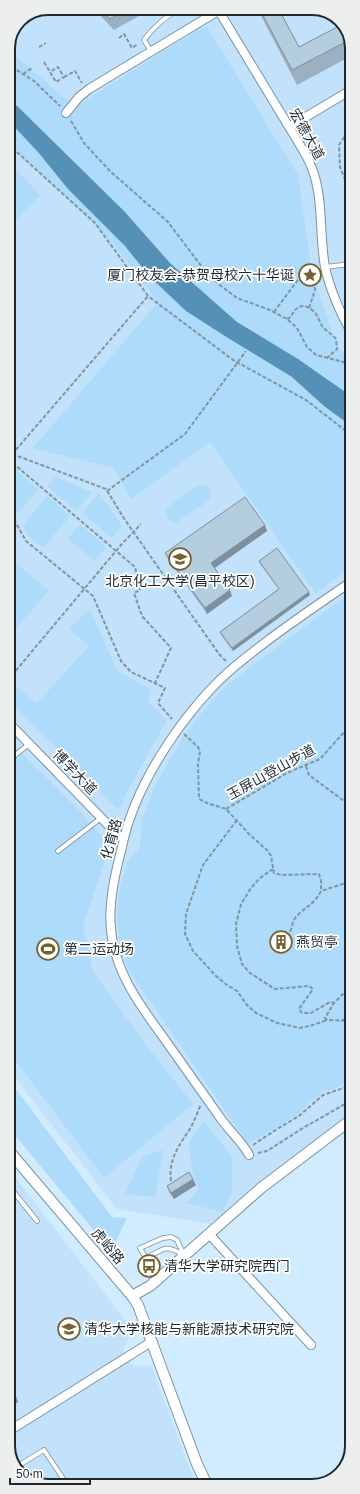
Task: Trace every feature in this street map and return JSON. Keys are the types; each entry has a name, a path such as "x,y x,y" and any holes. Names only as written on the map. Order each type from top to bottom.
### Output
{"street":[{"path":"66,113 78,97 86,91 209,15"},
{"name":"宏德大道","path":"220,15 312,167 319,200 325,267 333,294 345,319"},
{"path":"289,127 345,94"},
{"name":"化育路","path":"248,1152 220,1119 134,995 126,980 111,932 110,900 113,879 129,820 142,790 178,728 195,706 233,668 282,630 345,586"},
{"name":"博学大道","path":"15,729 118,835 124,838"},
{"path":"132,1296 150,1286 261,1188 345,1124"},
{"name":"虎峪路","path":"15,1158 138,1305 197,1464 204,1479"},
{"path":"209,1234 311,1344"},
{"path":"15,1426 151,1342"}],"lane":[{"path":"151,52 144,40 153,28 169,15"},
{"path":"325,267 345,265"},
{"path":"15,756 30,744"},
{"path":"58,851 101,818"},
{"path":"15,1194 37,1221"},
{"path":"171,1237 177,1240 184,1255 168,1247 146,1258 140,1248 163,1238 171,1237"},
{"path":"21,1464 44,1450 63,1479"}],"path":[{"path":"119,38 124,34 132,48 144,40"},
{"path":"39,47 46,43"},
{"path":"44,62 56,82 75,71 86,91"},
{"path":"15,68 34,81 56,101 66,113 84,143 111,172 168,222 205,271 237,298 274,312 287,319 297,328 307,347 316,354 345,362"},
{"path":"23,74 32,68"},
{"path":"50,72 58,68 64,77"},
{"path":"345,136 339,146 340,167 345,180"},
{"path":"15,150 95,223 148,296 238,362 306,400 345,430"},
{"path":"274,312 297,281 325,267"},
{"path":"309,308 315,290 313,272"},
{"path":"15,451 148,296"},
{"path":"287,319 291,317 297,307 304,306 313,310 323,327 336,339 337,349 327,358"},
{"path":"107,491 185,434 246,351"},
{"path":"15,455 106,489 133,531 220,654 233,668"},
{"path":"15,465 135,567 140,590 134,593 142,616 171,648 155,683"},
{"path":"15,521 26,541 93,596 121,661 131,672 165,688 158,703 172,719"},
{"path":"15,672 133,531 141,524"},
{"name":"玉屏山登山步道","path":"182,732 198,747 200,751 198,765 199,799 207,803 226,808 268,851 271,856 273,869"},
{"name":"玉屏山登山步道","path":"226,808 287,773 320,759 345,732"},
{"path":"306,766 309,775 345,802"},
{"path":"237,820 203,864 186,914 185,934 193,951 216,976 237,991 256,1013 276,1023 300,1028 327,1020 345,1021"},
{"path":"282,940 287,936 293,920 297,915 309,908 318,898 321,891 322,881 319,874 281,875 274,873 273,869 260,878 250,888 241,904 236,924 237,946 242,964 250,973 275,989 309,986 313,989 299,1009 302,1013 311,1013 330,1002 334,1003"},
{"path":"321,891 345,883"},
{"path":"327,1020 325,1018 334,1003 345,992"},
{"path":"341,1021 345,1018"},
{"path":"248,1152 277,1129 299,1116 323,1095 345,1087"},
{"path":"171,1180 169,1170 177,1148 192,1126 204,1095"},
{"path":"248,1152 267,1150 345,1104"}],"shaded area":[{"name":"北京化工大学(昌平校区)","path":"48,15 314,15 325,18 334,23 341,32 345,48 345,1116 266,1176 211,1224 117,1209 15,1078 15,48 18,35 25,25 35,18"},
{"path":"207,27 298,175 312,273 336,343 345,354 345,570 316,594 210,442 131,499 114,468 33,448 158,302 110,240 15,150 15,55 75,107 199,29"},
{"path":"15,104 124,211 170,263 237,322 298,359 345,392 345,422 324,406 292,377 186,311 149,276 125,246 68,189 38,152 15,127"},
{"path":"15,168 40,195 15,222"},
{"path":"15,469 38,490 17,514 15,510"},
{"path":"56,477 92,492 76,511 47,486"},
{"path":"198,485 206,486 210,490 211,497 208,501 177,522 173,522 167,518 167,508"},
{"path":"98,494 122,526 112,538 82,513"},
{"path":"47,496 70,516 43,548 28,535 23,525"},
{"path":"80,524 106,547 94,561 68,539"},
{"path":"15,562 49,591 15,629"},
{"path":"345,597 345,1085 322,1092 299,1114 248,1144 128,969 120,944 117,915 119,893 127,863 140,847 142,820 156,784 183,737 209,704 229,684"},
{"path":"90,609 117,671 151,689 148,702 167,720 124,797 122,805 117,808 15,706 15,685 37,703 89,646 69,629"},
{"name":"第二运动场","path":"15,746 77,808 110,845 83,926 93,971 146,1045 193,1104 104,1178 15,1060"},
{"path":"15,1088 112,1217 127,1218 111,1251 15,1135"},
{"path":"204,1121 232,1157 232,1191 222,1212 187,1203 199,1189 192,1171 189,1142"},
{"path":"163,1150 155,1197 125,1194 142,1157"},
{"name":"清华大学核能与新能源技术研究院","path":"15,1177 129,1325 131,1333 123,1350 131,1364 134,1366 148,1365 152,1367 194,1479 46,1479 39,1478 26,1471 19,1462 15,1446"}],"building":[{"path":"106,15 117,15 110,19"},
{"path":"263,15 282,15 299,47 337,27 341,32 344,43 292,70"},
{"path":"245,497 265,525 211,563 230,590 205,608 165,553"},
{"path":"277,548 309,592 232,648 220,632 279,589 259,561"},
{"path":"276,934 283,935 283,942 280,944 275,940"},
{"path":"189,1172 193,1179 171,1193 167,1186"}],"place":[{"name":"厦门校友会-恭贺母校六十华诞","path":"310,275"},
{"name":"北京化工大学(昌平校区)","path":"180,559"},
{"name":"燕贸亭","path":"281,942"},
{"name":"第二运动场","path":"48,949"},
{"name":"清华大学研究院西门","path":"149,1266"},
{"name":"清华大学核能与新能源技术研究院","path":"69,1329"}]}
